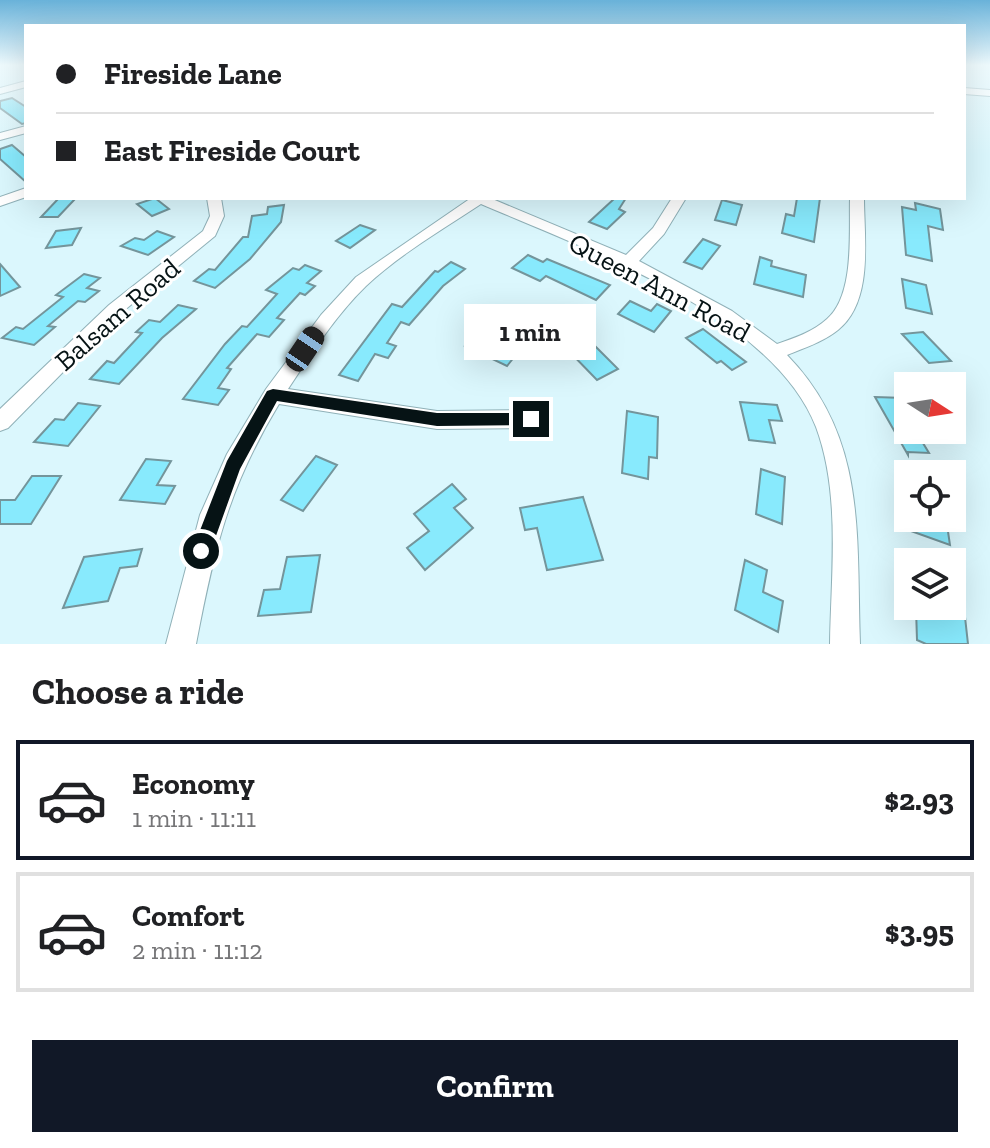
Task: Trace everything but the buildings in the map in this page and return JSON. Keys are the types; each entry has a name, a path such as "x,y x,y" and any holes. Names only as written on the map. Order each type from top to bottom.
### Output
{"street":[{"path":"0,137 24,130"},
{"path":"0,202 24,193"},
{"name":"Balsam Road","path":"0,422 115,309 210,233 217,216 214,200"},
{"path":"181,644 201,551 218,500 232,467 273,395 320,326 360,283 477,200"},
{"name":"Queen Ann Road","path":"484,200 627,264 711,308 758,337 798,376 825,423 832,448 841,511 845,644"},
{"path":"627,264 659,231 678,200"},
{"path":"776,352 836,323 848,307 853,287 857,200"},
{"path":"273,395 437,420 531,419"}],"route":[{"path":"201,551 232,467 273,395 437,420 531,419"}]}
